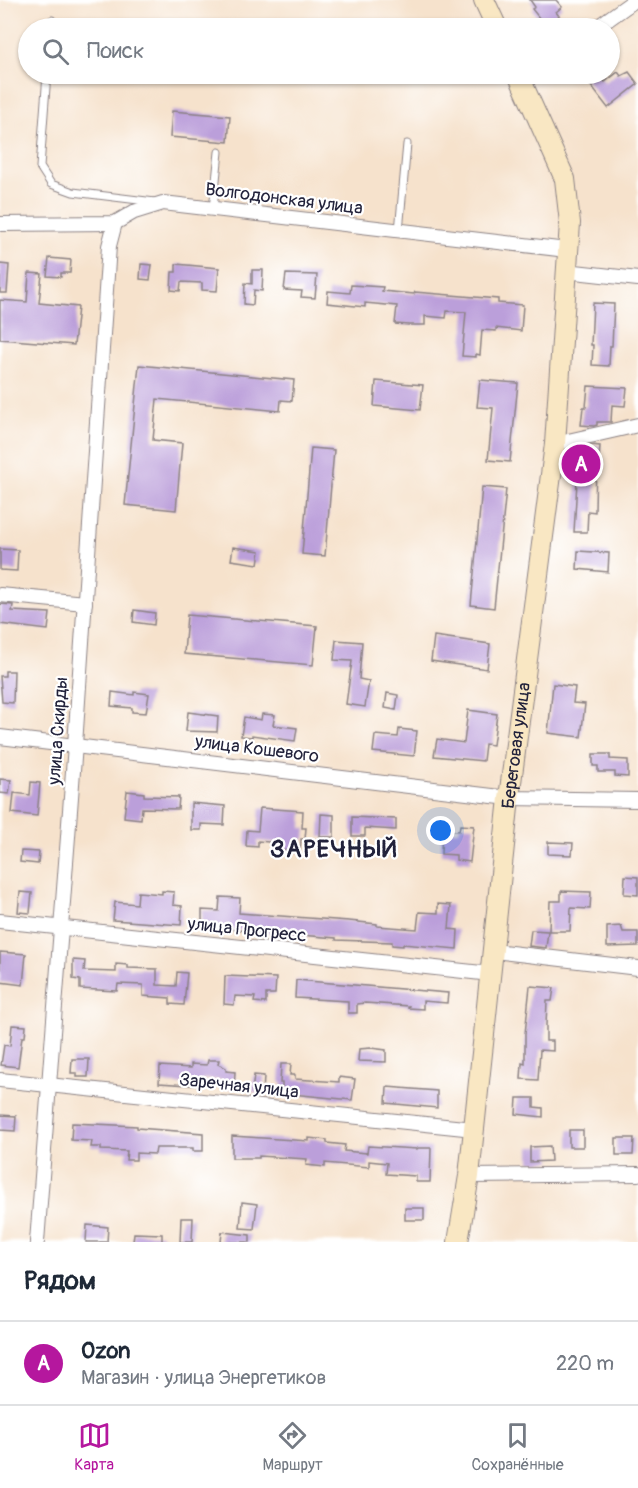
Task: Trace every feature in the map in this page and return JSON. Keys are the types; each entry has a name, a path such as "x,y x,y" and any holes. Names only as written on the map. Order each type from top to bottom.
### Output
{"main road":[{"path":"484,0 492,18"},
{"name":"Береговая улица","path":"458,1242 469,1176 509,798 555,444 570,223 565,179 528,84"}],"street":[{"path":"610,18 634,0"},
{"name":"Волгодонская улица","path":"0,224 115,223 134,212 163,203 567,250"},
{"name":"улица Скирды","path":"37,1242 110,246 115,223"},
{"path":"566,271 638,279"},
{"path":"555,444 638,425"},
{"path":"0,595 85,603"},
{"name":"улица Кошевого","path":"0,736 509,798 638,800"},
{"name":"улица Прогресс","path":"0,921 491,974"},
{"path":"494,951 638,968"},
{"name":"Заречная улица","path":"0,1080 474,1129"},
{"path":"469,1176 638,1174"}],"lane":[{"path":"46,84 40,167 51,184 73,192 163,203"},
{"path":"399,231 407,144"},
{"path":"213,209 219,152"}],"building":[{"path":"530,0 556,0 562,7 556,12 560,18 539,18 532,9 535,7"},
{"path":"629,72 638,84 608,108 589,84 620,84 620,75"},
{"path":"172,111 230,116 228,142 170,137"},
{"path":"49,258 71,260 70,273 61,273 61,277 47,276"},
{"path":"0,264 9,265 7,293 0,293"},
{"path":"141,264 152,265 150,280 140,279"},
{"path":"176,264 219,268 217,291 202,290 202,283 181,282 180,291 171,290 172,272 176,272"},
{"path":"252,270 263,270 262,291 254,290 253,305 244,304 245,283 252,284"},
{"path":"29,273 42,274 39,303 78,307 74,345 0,339 0,300 27,302"},
{"path":"286,274 317,275 315,298 301,297 302,291 284,290"},
{"path":"351,285 383,287 382,291 498,299 498,303 523,305 521,331 496,328 496,331 482,330 480,355 462,356 466,312 447,311 446,318 425,316 425,325 409,325 395,324 397,306 365,303 365,307 327,303 328,291 350,293"},
{"path":"593,303 614,304 609,366 592,365"},
{"path":"139,365 294,380 292,401 281,400 280,411 157,399 153,440 182,443 176,510 125,505"},
{"path":"480,380 518,383 510,462 488,460 493,408 477,407"},
{"path":"376,381 423,385 420,410 374,406"},
{"path":"588,386 627,388 625,406 612,405 611,422 597,422 594,426 581,425"},
{"path":"591,445 600,446 599,460 596,459 595,512 588,511 587,532 574,532 579,448"},
{"path":"311,448 334,450 325,556 302,554"},
{"path":"482,487 506,489 494,608 471,605"},
{"path":"233,547 260,551 258,564 231,560"},
{"path":"0,549 18,550 17,571 0,570"},
{"path":"578,551 609,553 608,572 577,569"},
{"path":"0,604 13,605 12,611 50,613 48,630 0,624"},
{"path":"134,610 155,613 154,625 133,622"},
{"path":"187,615 317,626 313,665 184,654"},
{"path":"434,636 490,644 487,669 431,661"},
{"path":"336,640 362,642 359,679 369,681 365,707 346,704 352,661 334,660"},
{"path":"5,671 14,671 13,703 2,702 0,676 5,676"},
{"path":"553,684 575,687 573,703 585,704 581,737 548,733"},
{"path":"112,692 134,695 134,692 149,694 146,713 132,712 132,708 111,706"},
{"path":"387,693 398,695 396,710 385,708"},
{"path":"468,710 497,714 493,745 485,744 483,761 434,756 437,739 464,743"},
{"path":"188,712 218,716 217,732 186,731"},
{"path":"262,714 275,715 273,725 297,728 295,741 252,735 252,737 241,736 244,717 261,720"},
{"path":"399,729 417,731 414,756 373,752 375,735 398,737"},
{"path":"593,754 610,754 610,759 628,760 628,777 615,776 615,772 598,772 598,766 593,766"},
{"path":"0,779 11,780 9,794 0,793"},
{"path":"31,782 40,783 37,816 12,813 14,793 30,795"},
{"path":"127,791 144,793 144,796 179,797 178,809 142,808 141,819 124,817"},
{"path":"191,803 225,806 224,825 201,824 201,830 191,830"},
{"path":"260,808 303,811 302,828 306,828 305,839 301,839 300,852 280,850 280,843 258,841 258,847 246,846 247,830 258,831"},
{"path":"321,814 334,815 334,837 320,837"},
{"path":"352,817 396,819 396,830 365,828 365,836 352,836"},
{"path":"460,825 474,826 470,862 456,860 456,855 441,854 442,830 459,831"},
{"path":"548,842 573,843 572,855 548,854"},
{"path":"21,851 39,852 38,864 20,862"},
{"path":"625,876 638,877 638,895 624,894"},
{"path":"162,891 174,892 173,905 182,906 181,925 113,920 115,902 137,904 138,892 162,894"},
{"path":"561,891 591,892 590,909 571,908 570,931 549,931 550,901 561,901"},
{"path":"20,892 32,893 30,913 18,912"},
{"path":"220,897 240,898 239,913 349,921 417,929 419,912 438,913 438,904 451,905 449,929 458,930 457,949 202,927 202,910 219,911"},
{"path":"621,926 623,932 638,932 638,946 607,947 607,927"},
{"path":"531,930 548,931 546,948 529,946"},
{"path":"0,952 26,954 23,985 0,982"},
{"path":"73,960 85,961 84,971 116,972 116,964 128,965 128,968 157,969 157,985 176,986 177,972 187,973 184,1005 170,1004 170,998 143,996 143,985 118,984 117,991 80,989 80,980 73,979"},
{"path":"225,976 276,978 275,994 266,994 266,1003 254,1002 255,997 235,996 234,1005 224,1004"},
{"path":"296,980 448,993 447,1003 423,1001 423,1009 365,1003 357,1004 357,1013 348,1013 348,1001 295,998"},
{"path":"530,986 554,988 552,1001 547,1001 546,1025 546,1041 553,1041 553,1051 540,1050 538,1080 521,1079 522,1063 525,1064 525,1034"},
{"path":"12,1025 26,1026 25,1037 22,1037 18,1067 1,1065 4,1045 10,1046"},
{"path":"359,1049 386,1050 386,1062 358,1061"},
{"path":"72,1059 89,1059 88,1077 77,1077 77,1073 71,1073"},
{"path":"208,1060 219,1060 218,1064 226,1068 226,1071 235,1072 234,1089 223,1088 224,1080 203,1079 203,1086 159,1083 160,1066 191,1068 191,1064 207,1065"},
{"path":"281,1064 291,1064 290,1075 295,1075 295,1079 339,1082 339,1077 355,1079 352,1100 282,1093"},
{"path":"254,1075 264,1076 263,1093 252,1092"},
{"path":"387,1087 437,1091 437,1108 386,1103"},
{"path":"517,1098 534,1098 534,1107 543,1108 543,1117 516,1114"},
{"path":"0,1115 16,1116 15,1131 0,1130"},
{"path":"72,1123 137,1126 137,1128 203,1133 203,1151 193,1151 193,1148 156,1148 155,1154 136,1153 136,1160 126,1160 127,1151 101,1150 101,1147 91,1147 92,1141 71,1140"},
{"path":"569,1130 583,1130 583,1147 569,1147"},
{"path":"232,1136 327,1140 327,1143 345,1145 344,1151 367,1153 368,1146 431,1148 430,1182 416,1182 416,1176 386,1174 387,1163 369,1161 369,1167 325,1163 325,1167 306,1165 307,1159 259,1156 259,1158 232,1158"},
{"path":"616,1138 634,1138 633,1155 616,1155"},
{"path":"550,1146 551,1161 530,1162 530,1147"},
{"path":"242,1202 257,1204 254,1229 240,1228"},
{"path":"405,1208 424,1208 424,1220 405,1220"},
{"path":"181,1218 193,1218 192,1242 180,1242"},
{"path":"87,1225 108,1227 107,1242 86,1242"},
{"path":"222,1232 250,1235 250,1242 221,1242"},
{"path":"134,1233 162,1234 162,1242 133,1242"}],"place":[{"name":"Ozon","path":"581,464"}],"district":[{"name":"ЗАРЕЧНЫЙ","path":"334,849"}]}
